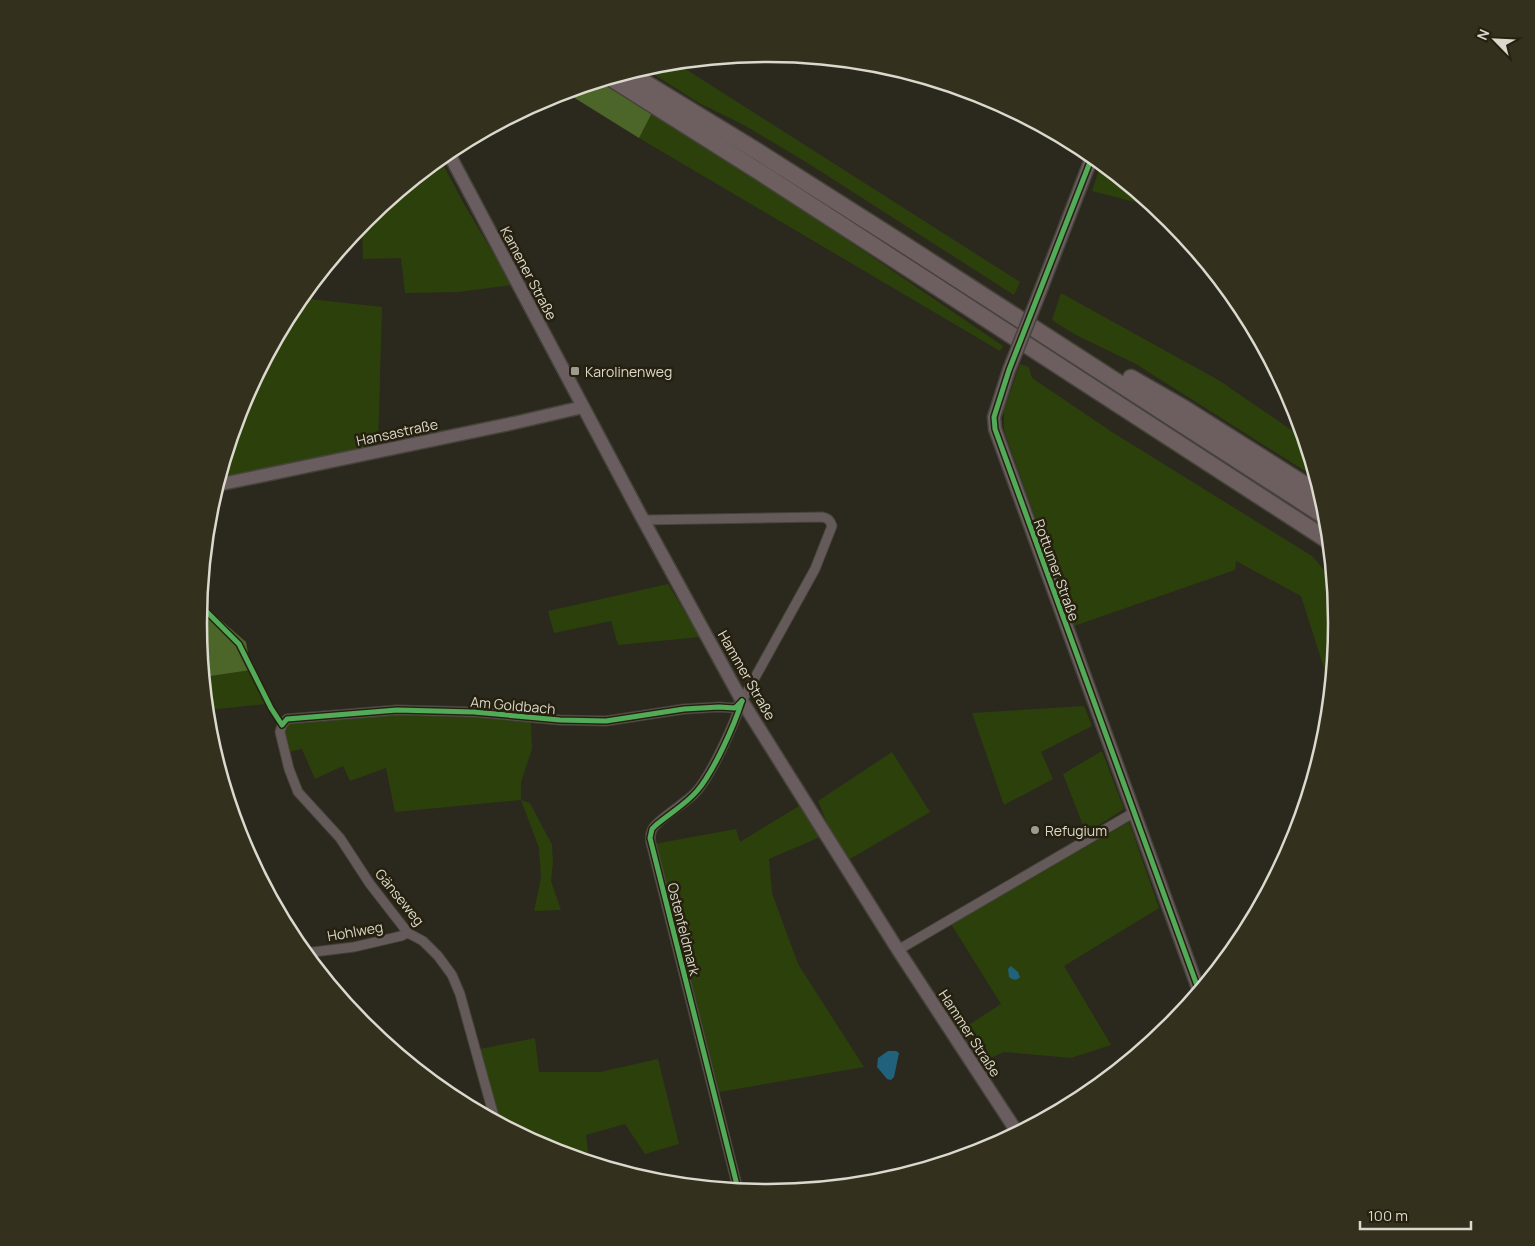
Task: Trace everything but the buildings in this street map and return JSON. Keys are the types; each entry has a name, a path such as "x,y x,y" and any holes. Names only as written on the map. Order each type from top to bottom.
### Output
{"highway":[{"path":"637,78 768,158 1316,511"},
{"path":"619,83 1321,535"},
{"path":"1058,343 1096,360 1185,409 1311,489"},
{"path":"1300,522 1322,547"}],"street":[{"name":"Kamener Straße","path":"452,160 583,407"},
{"name":"Rottumer Straße","path":"1089,164 1009,370 994,417 995,429 1197,983"},
{"name":"Hansastraße","path":"225,484 583,407"},
{"name":"Hammer Straße","path":"583,407 742,701 898,950 1014,1127"},
{"name":"Ostenfeldmark","path":"643,520 822,517 827,518 832,526 815,569 742,701 706,778 696,792 652,829 650,838 736,1182"},
{"name":"Am Goldbach","path":"282,725 288,719 397,710 474,712 560,720 606,720 684,709 735,708 742,701"},
{"name":"Gänseweg","path":"282,725 280,732 289,769 298,792 340,838 370,884 408,933 423,941 438,956 452,975 460,994 494,1112"},
{"path":"898,950 1133,813"},
{"name":"Hohlweg","path":"314,952 354,946 408,933"}],"green space":[{"path":"685,69 1020,282 1014,295 806,162 744,125 699,103 654,74"},
{"path":"609,86 652,113 639,138 573,97"},
{"path":"652,113 755,177 1003,346 1000,351 639,138"},
{"path":"444,166 512,285 458,292 405,293 401,258 363,259 362,236 398,202"},
{"path":"1099,171 1138,203 1092,191"},
{"path":"1061,293 1220,381 1294,432 1307,472 1136,364 1074,334 1052,320"},
{"path":"310,299 382,307 378,447 226,478 237,443 265,375 282,343"},
{"path":"1020,364 1029,367 1032,378 1112,432 1312,556 1325,571 1328,623 1326,673 1301,596 1236,561 1235,570 1074,626 1004,430 1004,410"},
{"path":"668,584 700,637 618,645 611,621 554,633 548,611"},
{"path":"207,608 246,642 251,670 210,676"},
{"path":"251,670 266,704 214,709 210,676"},
{"path":"1084,706 1092,726 1041,752 1053,779 1004,805 972,713"},
{"path":"418,713 475,714 531,721 532,749 521,782 521,800 395,812 386,768 350,781 343,766 315,779 302,749 289,752 284,731 289,724"},
{"path":"1102,751 1124,809 1086,833 1063,774"},
{"path":"892,752 930,812 850,859 831,833 818,801"},
{"path":"521,800 530,803 552,845 551,881 561,910 534,911 541,878 539,848"},
{"path":"799,806 820,837 769,859 772,893 798,964 864,1067 719,1092 654,844 736,829 740,842"},
{"path":"1129,822 1159,908 1064,966 1111,1045 1071,1058 1004,1052 986,1060 964,1028 1001,1004 951,924"},
{"path":"535,1038 539,1072 600,1072 658,1059 679,1144 645,1154 625,1124 586,1135 588,1154 520,1126 498,1114 480,1049"}],"water":[{"path":"1011,966 1018,972 1020,977 1017,979 1009,977 1008,969"},
{"path":"888,1051 899,1053 894,1077 891,1080 887,1079 877,1067 878,1058"}],"cycle path":[{"path":"1089,164 1009,370 994,417 995,429 1196,984"},
{"path":"207,612 239,644 271,708 282,725 287,719 397,710 474,712 560,720 606,721 684,709 735,708 742,701"},
{"path":"736,1182 650,838 652,829 688,800 697,791 710,772 723,748 742,701"}],"place":[{"name":"Karolinenweg","path":"575,371"},
{"name":"Refugium","path":"1035,830"}]}
